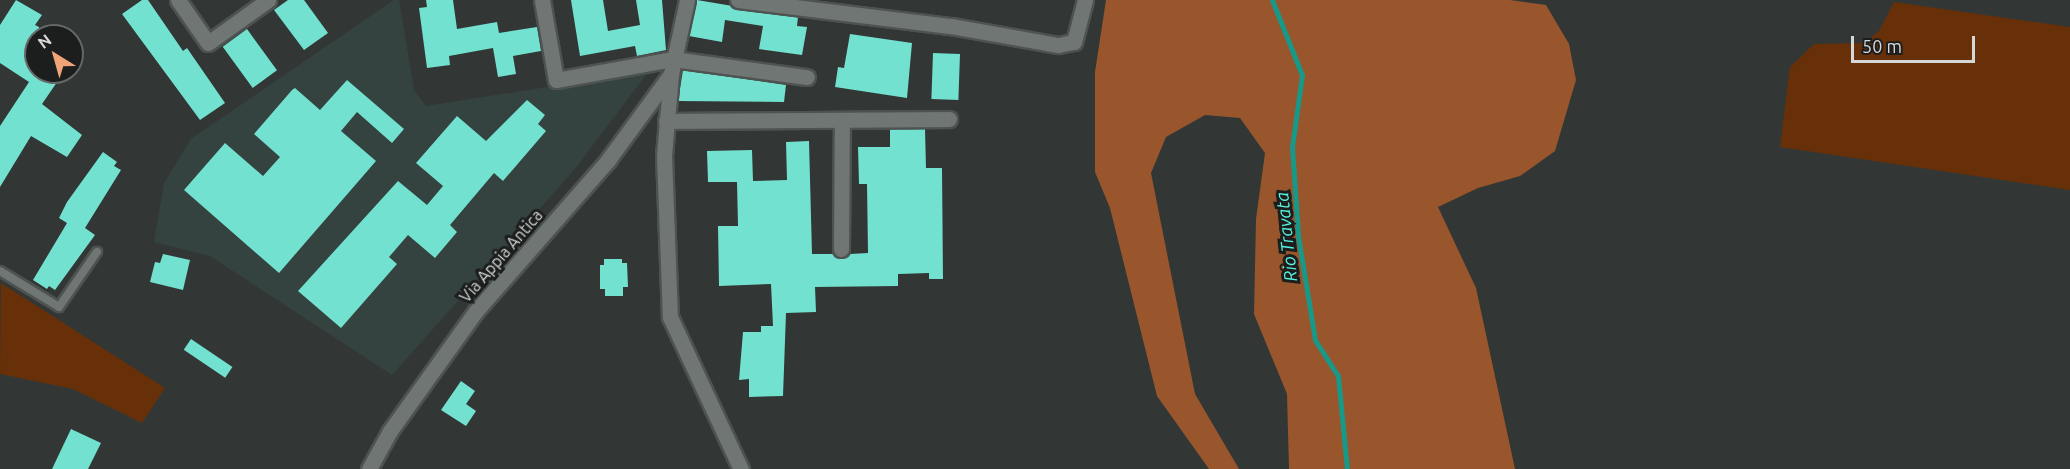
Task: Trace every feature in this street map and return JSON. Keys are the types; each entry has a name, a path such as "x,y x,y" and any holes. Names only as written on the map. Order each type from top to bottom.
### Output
{"street":[{"path":"178,0 208,42 266,1"},
{"path":"542,0 556,80 672,67 807,77"},
{"name":"Via Appia Antica","path":"369,469 390,431 476,311 608,160 672,67 687,0"},
{"path":"738,0 951,26 1058,45 1074,42 1084,0"},
{"path":"672,67 666,121 670,317 741,469"},
{"path":"666,121 949,119"},
{"path":"841,249 842,121"}],"lane":[{"path":"0,271 58,307 97,252"}],"shaded area":[{"path":"394,0 399,0 414,90 426,106 649,71 574,170 392,375 210,256 154,242 164,183 191,139"},
{"path":"1106,0 1510,0 1546,5 1569,44 1576,80 1555,151 1520,176 1478,188 1438,207 1476,288 1515,469 1289,469 1287,394 1254,314 1256,219 1265,153 1240,118 1205,115 1166,137 1151,173 1195,394 1239,469 1209,469 1157,396 1110,208 1095,172 1095,72"},
{"path":"1894,2 2070,27 2070,190 1780,147 1790,67 1814,44 1864,43 1879,31"},
{"path":"1,283 165,388 142,423 73,389 0,374"}],"building":[{"path":"16,0 42,15 36,24 24,24 24,79 0,63 0,25"},
{"path":"142,0 148,0 183,51 187,48 225,103 200,120 122,14"},
{"path":"288,0 304,0 328,33 304,50 274,10"},
{"path":"426,0 453,0 457,29 497,22 499,33 537,27 541,51 513,56 516,74 498,77 493,48 449,56 450,65 427,68 419,8 427,7"},
{"path":"571,0 603,0 608,31 640,25 636,0 662,0 666,50 637,56 635,46 580,56"},
{"path":"697,0 798,17 797,26 807,27 802,55 759,49 763,26 725,20 722,42 689,36"},
{"path":"247,29 277,70 253,88 223,47"},
{"path":"850,34 912,43 907,98 835,87 838,67 844,68"},
{"path":"933,53 960,54 958,100 931,99"},
{"path":"683,70 786,85 784,102 678,101"},
{"path":"347,80 404,129 392,143 357,112 341,131 376,161 279,273 184,190 225,143 263,176 280,157 254,134 292,90 295,88 320,110"},
{"path":"28,84 56,84 42,104 82,135 67,157 31,136 0,187 0,126"},
{"path":"527,100 545,115 538,124 546,131 503,181 494,173 450,225 457,232 435,258 408,235 389,257 397,264 341,328 298,291 398,181 427,205 443,186 416,163 457,116 486,141"},
{"path":"890,129 925,129 926,168 942,168 943,279 929,279 929,273 898,274 898,286 815,287 816,312 786,313 783,396 749,397 749,379 739,380 743,332 761,332 761,326 773,326 771,284 719,286 718,226 738,226 737,182 708,182 707,151 752,150 753,181 787,180 786,142 809,141 812,254 833,254 842,259 850,254 868,253 867,184 859,184 858,147 890,147"},
{"path":"103,152 117,162 114,166 121,170 85,228 95,235 55,290 49,286 47,289 33,280 67,223 59,218 67,202"},
{"path":"163,254 190,260 183,290 150,282 155,262 160,263"},
{"path":"604,259 622,259 622,263 627,263 628,287 623,287 623,296 605,296 605,289 600,289 600,265 604,265"},
{"path":"191,339 232,367 225,378 184,350"},
{"path":"461,381 475,391 466,404 476,411 466,426 441,410"},
{"path":"71,429 101,443 88,469 52,469"}],"waterway":[{"name":"Rio Travata","path":"1272,0 1302,75 1292,147 1298,236 1315,340 1338,376 1347,469"}]}
